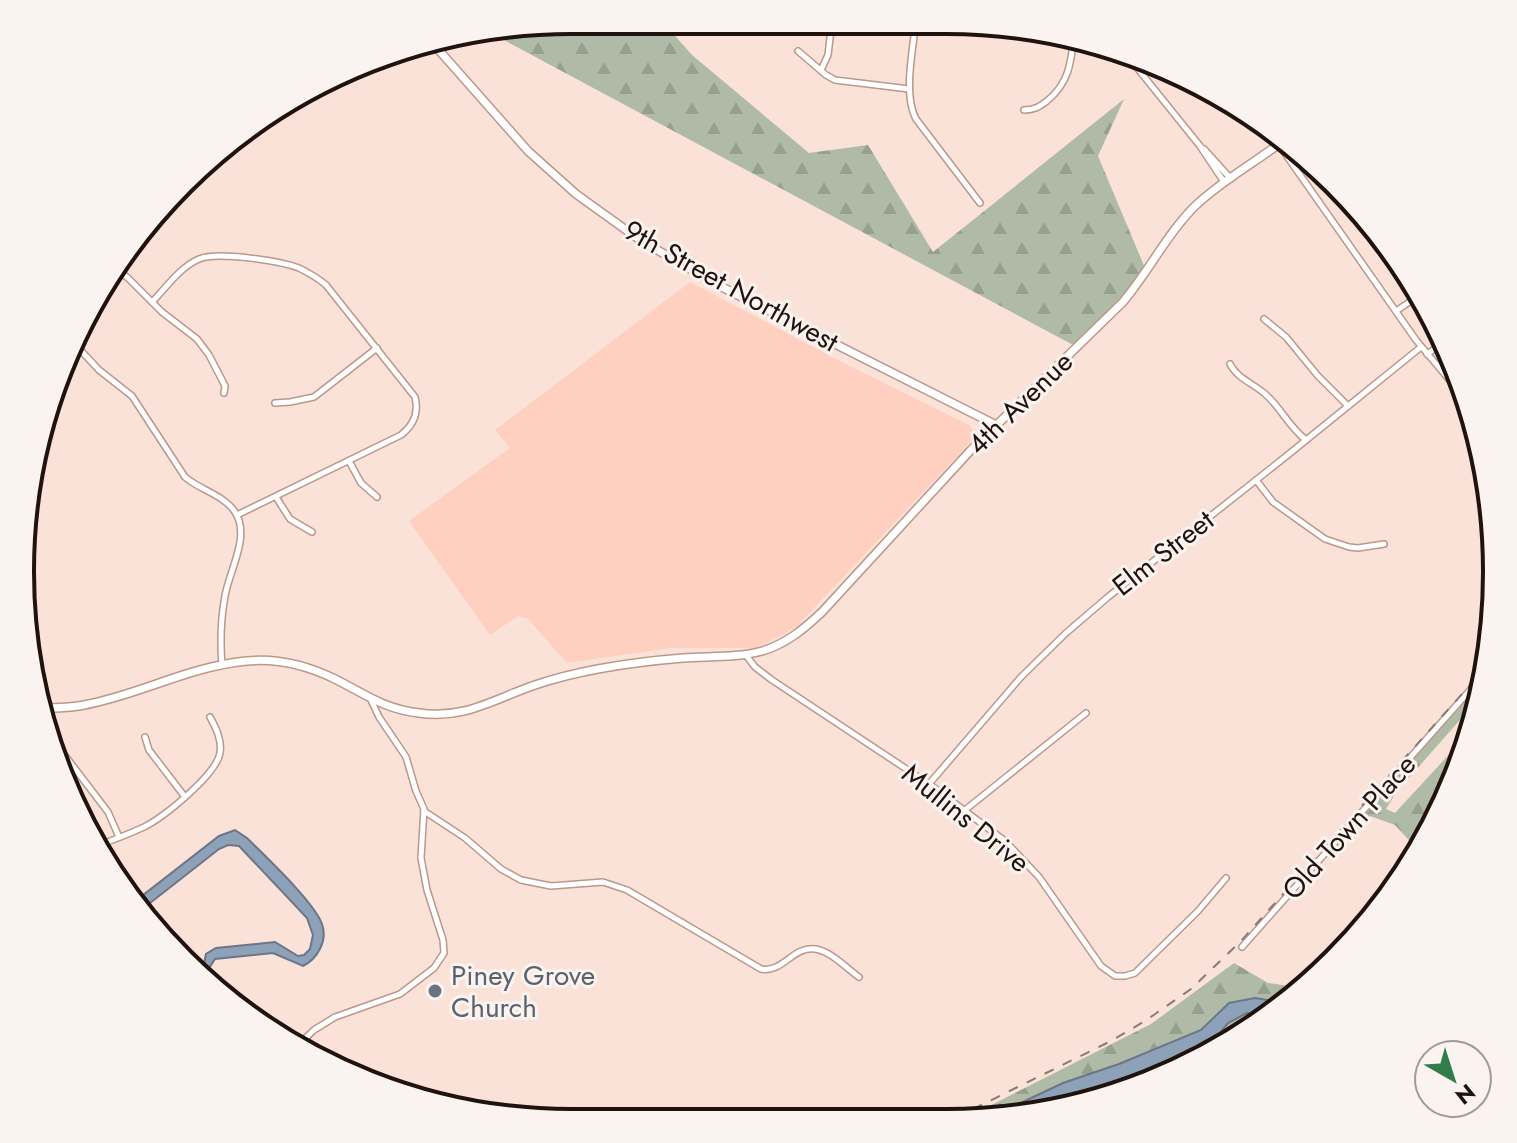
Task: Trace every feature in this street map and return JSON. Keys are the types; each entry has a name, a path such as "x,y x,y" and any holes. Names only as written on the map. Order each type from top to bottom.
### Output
{"street":[{"path":"821,70 828,55 830,34"},
{"path":"915,34 909,89 911,107 916,119 980,203"},
{"path":"1024,110 1037,108 1061,87 1069,70 1071,49"},
{"name":"9th Street Northwest","path":"439,50 528,151 576,194 640,240 718,285 996,425"},
{"path":"798,51 831,78 909,89"},
{"path":"1139,71 1228,181"},
{"name":"4th Avenue","path":"51,708 94,703 222,665 263,660 294,664 338,680 371,700 398,709 433,715 455,714 533,686 586,672 674,659 745,654 781,643 807,626 996,425 1123,302 1183,219 1201,201 1275,147"},
{"path":"1297,165 1421,347 1446,376"},
{"path":"152,302 190,263 200,258 221,256 286,264 305,271 326,285 413,393 416,415 401,435 237,515"},
{"path":"124,275 202,345 225,386 224,393"},
{"path":"1396,311 1410,302"},
{"path":"1264,319 1286,337 1348,406"},
{"name":"Elm Street","path":"929,784 1053,644 1421,347"},
{"path":"275,403 314,397 377,348"},
{"path":"1427,354 1435,349"},
{"path":"81,351 99,370 132,396 185,477 225,501 237,515 241,528 240,542 224,601 222,665"},
{"path":"1230,364 1239,376 1267,395 1306,440"},
{"path":"349,461 358,478 377,497"},
{"path":"1256,480 1273,502 1325,539 1358,548 1384,544"},
{"path":"276,497 290,519 312,532"},
{"name":"Mullins Drive","path":"745,654 755,667 772,680 929,784 1005,841 1029,865 1101,966 1119,983"},
{"name":"Old Town Place","path":"1242,947 1470,691"},
{"path":"305,1038 335,1017 400,994 434,968 443,956 443,940 427,890 420,850 424,811 406,757 371,700"},
{"path":"965,810 1086,713"},
{"path":"107,842 147,825 185,797 207,775 218,759 220,741 210,717"},
{"path":"145,737 149,750 185,797"},
{"path":"69,761 108,812 119,837"},
{"path":"424,811 465,838 501,869 521,880 551,886 609,883 627,890 761,969 772,969 799,952 815,949 859,977"},
{"path":"1115,976 1130,975 1140,969 1226,878"}],"shaded area":[{"path":"690,282 969,425 977,435 798,625 754,648 671,648 567,663 528,619 518,616 490,635 409,521 510,448 495,430"}],"green space":[{"path":"673,34 692,55 809,153 868,145 933,252 1124,99 1098,156 1145,268 1122,299 1075,346 502,39 536,35"},
{"path":"1468,697 1463,716 1407,780 1396,779"},
{"path":"1451,752 1428,809 1410,841 1395,825 1370,816 1332,857 1330,853 1390,784 1398,789 1386,809 1395,813"},
{"path":"1234,963 1268,983 1288,986 1269,1000 1255,998 1229,1003 1201,1029 1119,1064 1063,1083 1020,1103 987,1107 1151,1024"},
{"path":"1251,1013 1183,1054 1082,1092 1223,1029 1228,1022"}],"water":[{"path":"235,830 247,838 310,904 322,924 324,937 313,959 303,966 273,953 215,959 209,969 204,964 206,954 216,948 275,942 298,956 310,949 313,935 307,918 239,846 228,845 219,849 149,904 145,899 143,896 219,836"},
{"path":"1255,998 1269,1000 1251,1013 1228,1023 1214,1037 1151,1068 1085,1091 1020,1103 1063,1083 1201,1030 1229,1003"}],"railway":[{"path":"975,1108 1111,1041 1191,989 1241,941 1471,684"}],"place":[{"name":"Piney Grove Church","path":"435,991"}]}
